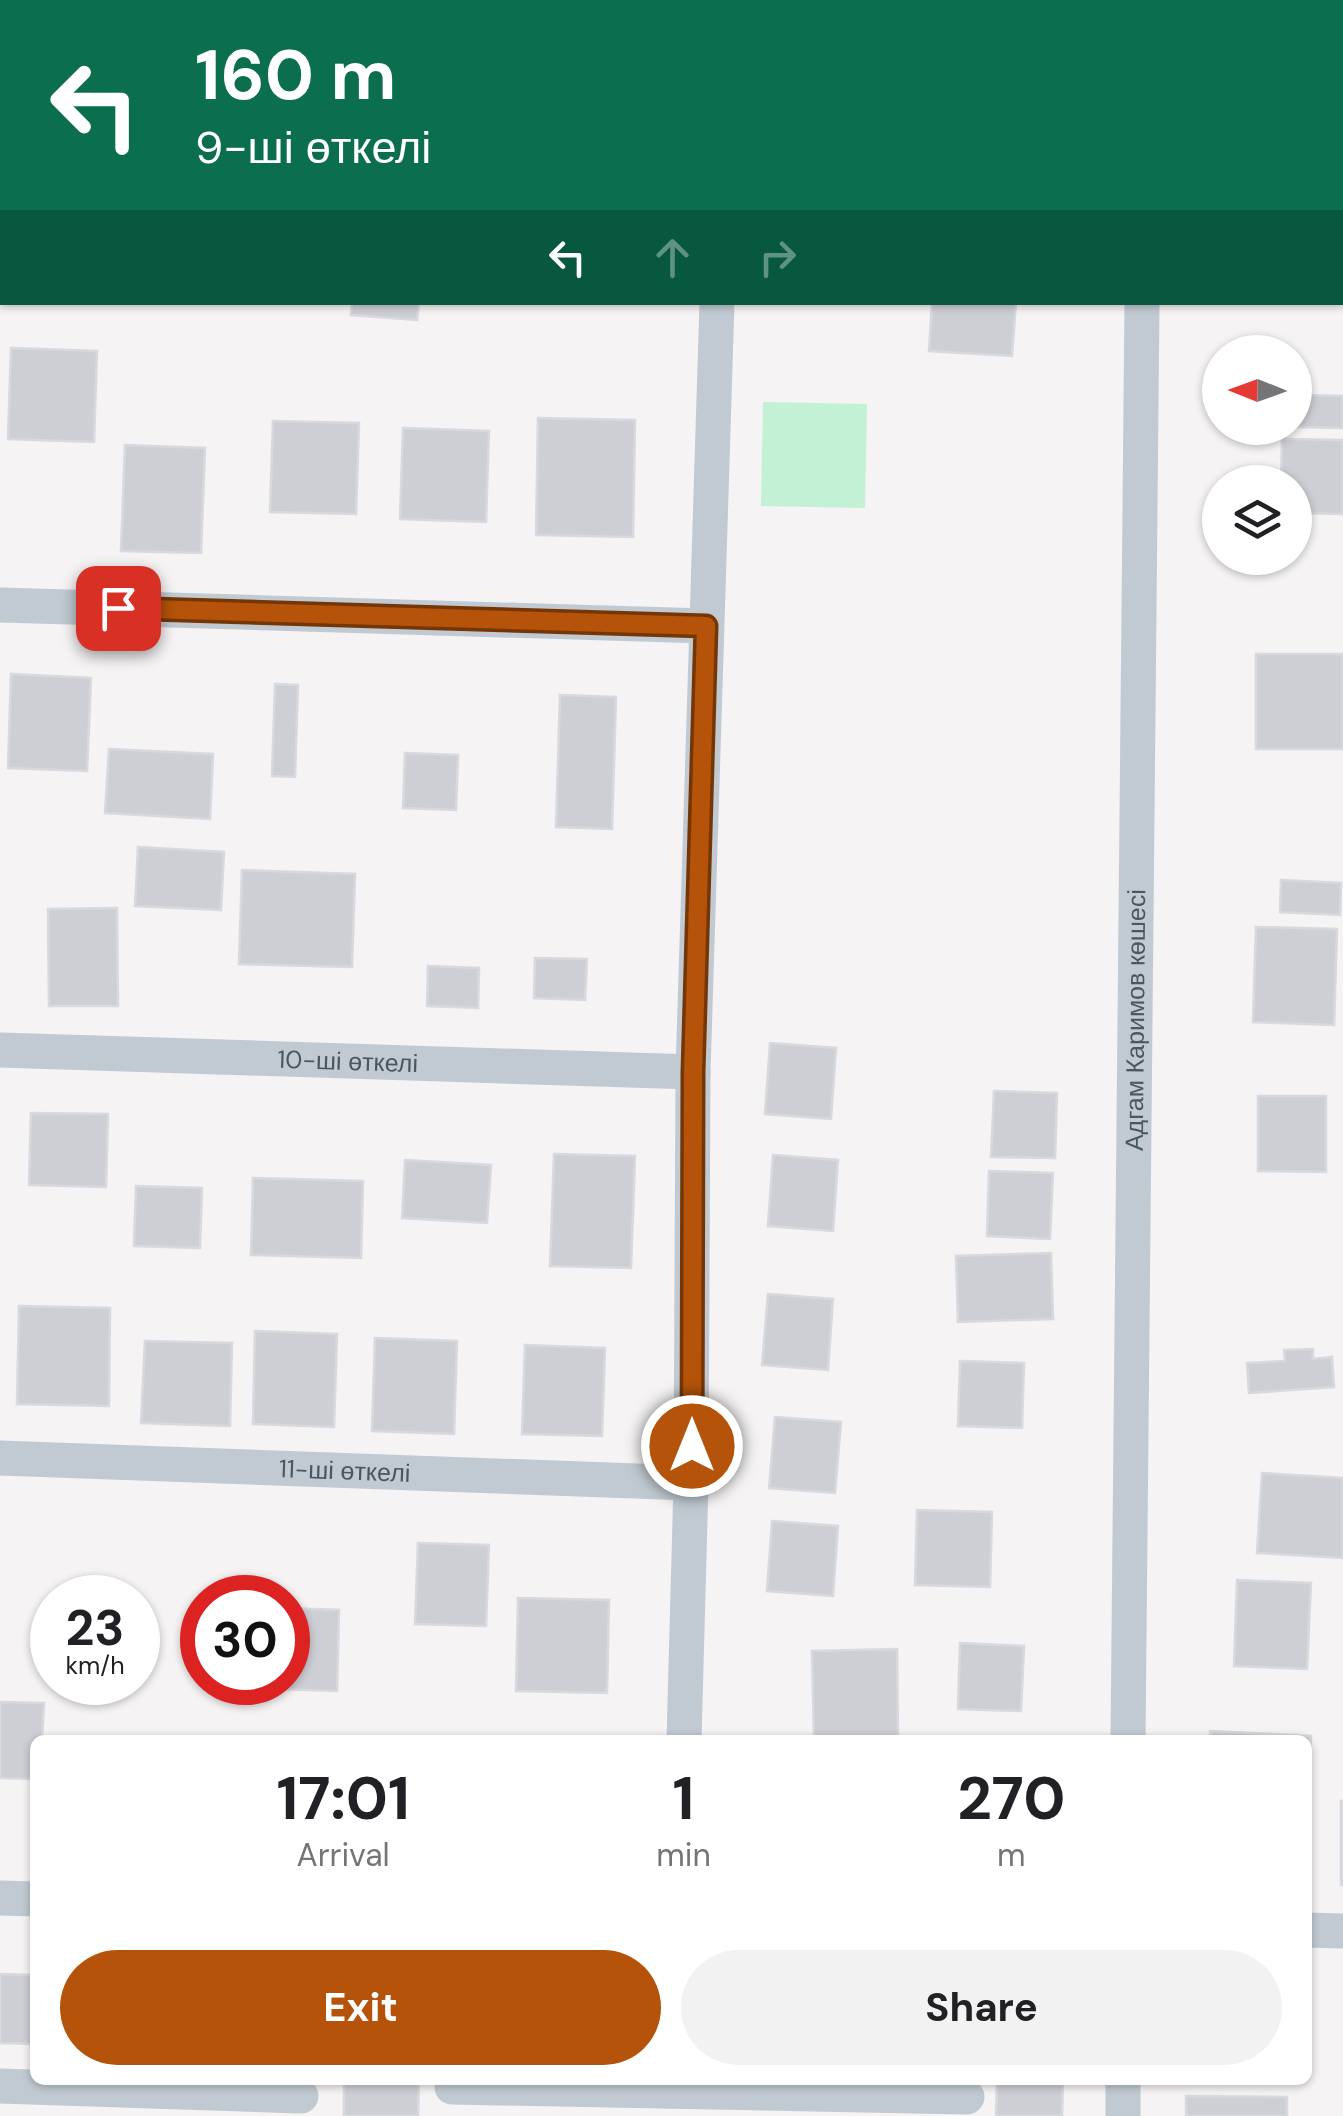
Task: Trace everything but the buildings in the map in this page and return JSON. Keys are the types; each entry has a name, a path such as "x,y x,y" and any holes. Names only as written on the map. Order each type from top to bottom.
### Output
{"street":[{"path":"684,1735 692,1483 693,1072 718,305"},
{"name":"Адгам Каримов көшесі","path":"1128,1735 1142,305"},
{"path":"0,605 706,626"},
{"name":"10-ші өткелі","path":"0,1050 693,1072"},
{"name":"11-ші өткелі","path":"0,1458 692,1483"},
{"path":"0,1898 30,1899"},
{"path":"1312,1930 1343,1931"},
{"path":"1123,2085 1123,2116"},
{"path":"0,2086 301,2097"},
{"path":"452,2094 967,2098"}],"green space":[{"path":"763,402 867,404 865,508 761,506"}],"route":[{"path":"118,608 706,626 693,1072 692,1446"}]}
